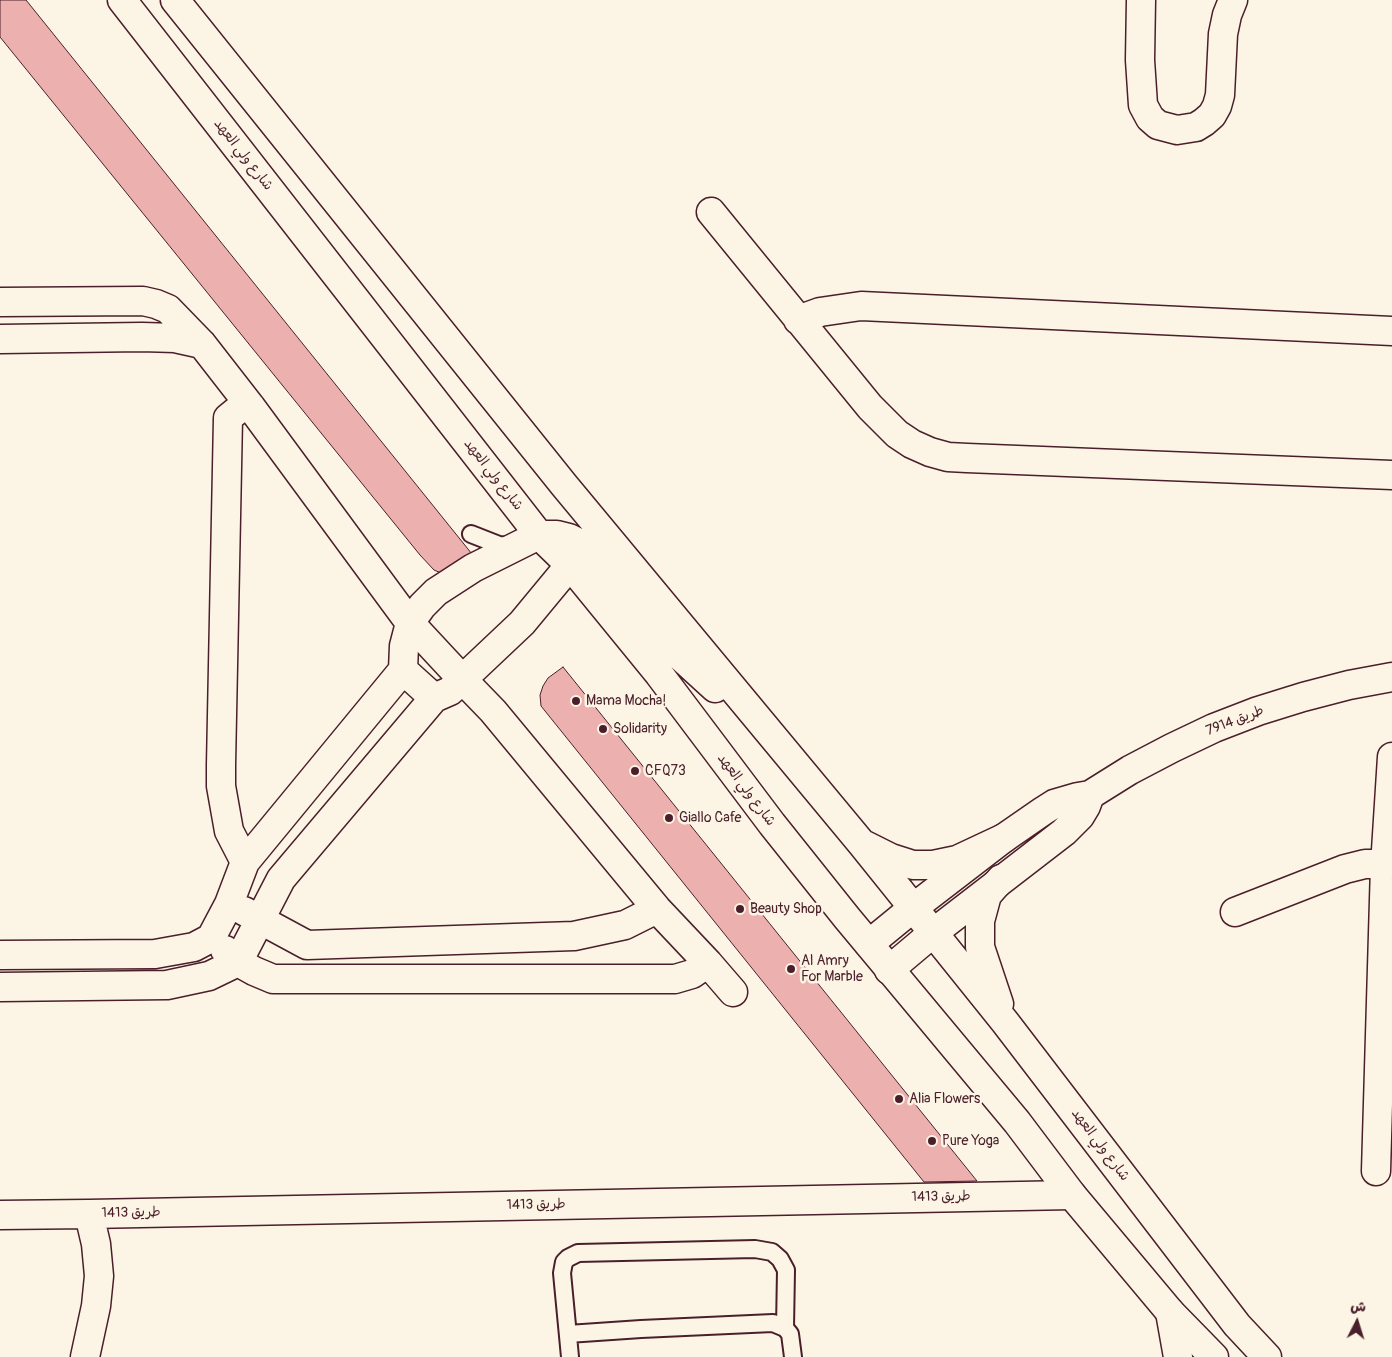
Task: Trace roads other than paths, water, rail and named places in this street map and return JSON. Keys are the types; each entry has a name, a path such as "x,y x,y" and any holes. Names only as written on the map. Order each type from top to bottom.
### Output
{"street":[{"name":"شارع ولي العهد","path":"122,0 540,535 570,565 659,674 772,824 889,970"},
{"path":"175,0 564,484 913,908"},
{"path":"1141,0 1140,60 1143,105 1150,118 1158,125 1177,130 1196,127 1212,114 1217,106 1220,95 1223,34 1227,15 1233,0"},
{"path":"711,212 870,408 896,434 912,444 939,454 977,459 1392,475"},
{"path":"0,302 143,301 168,309 202,344 251,407 410,623 493,711 657,910 733,992"},
{"path":"798,320 820,312 861,306 1392,330"},
{"path":"0,339 142,337 175,338 202,344"},
{"path":"245,862 228,831 221,786 221,772 228,418 239,409 251,407"},
{"path":"0,954 155,954 194,947 211,938 229,904 245,862 403,670 404,646 410,623 422,606 436,592 473,568 540,535 556,535 569,538 580,544 590,553 681,658 721,694 764,725"},
{"path":"0,987 167,985 209,976 238,962 281,879 434,698 450,691 522,623 570,565"},
{"path":"403,670 434,698"},
{"name":"طريق 7914","path":"869,944 1004,838 1054,804 1090,795 1130,770 1223,724 1303,697 1349,685 1392,677"},
{"path":"1376,1171 1386,866 1392,757"},
{"name":"طريق 7914","path":"889,970 1001,879 1073,824 1086,806 1090,795"},
{"path":"862,844 891,858 913,865 933,865 957,860 1004,838"},
{"path":"1235,912 1344,869 1365,864 1386,866"},
{"path":"1001,879 987,895 980,921 980,947 1005,1022"},
{"path":"229,904 261,919 307,945 574,936 625,925 657,910"},
{"name":"شارع ولي العهد","path":"913,908 1005,1022 1238,1325 1267,1357"},
{"path":"211,938 238,962 254,972 273,979 675,979 692,974 708,963"},
{"path":"889,970 1016,1122 1072,1195 1170,1312 1214,1357"},
{"name":"طريق 1413","path":"0,1215 1072,1195"},
{"path":"85,1357 96,1306 98,1276 96,1244 89,1214"},
{"path":"1170,1312 1178,1357"}],"lane":[{"path":"471,534 499,545 514,547"},
{"path":"570,1357 562,1267 568,1258 578,1253 755,1248 772,1252 780,1259 786,1270 785,1328"},
{"path":"568,1334 772,1323 785,1328 790,1334 793,1357"}],"place":[{"name":"Mama Mocha!","path":"576,701"},
{"name":"Solidarity","path":"603,729"},
{"name":"CFQ73","path":"635,771"},
{"name":"Giallo Cafe","path":"669,818"},
{"name":"Beauty Shop","path":"740,909"},
{"name":"Al Amry For Marble","path":"791,969"},
{"name":"Alia Flowers","path":"899,1099"},
{"name":"Pure Yoga","path":"932,1141"}]}
